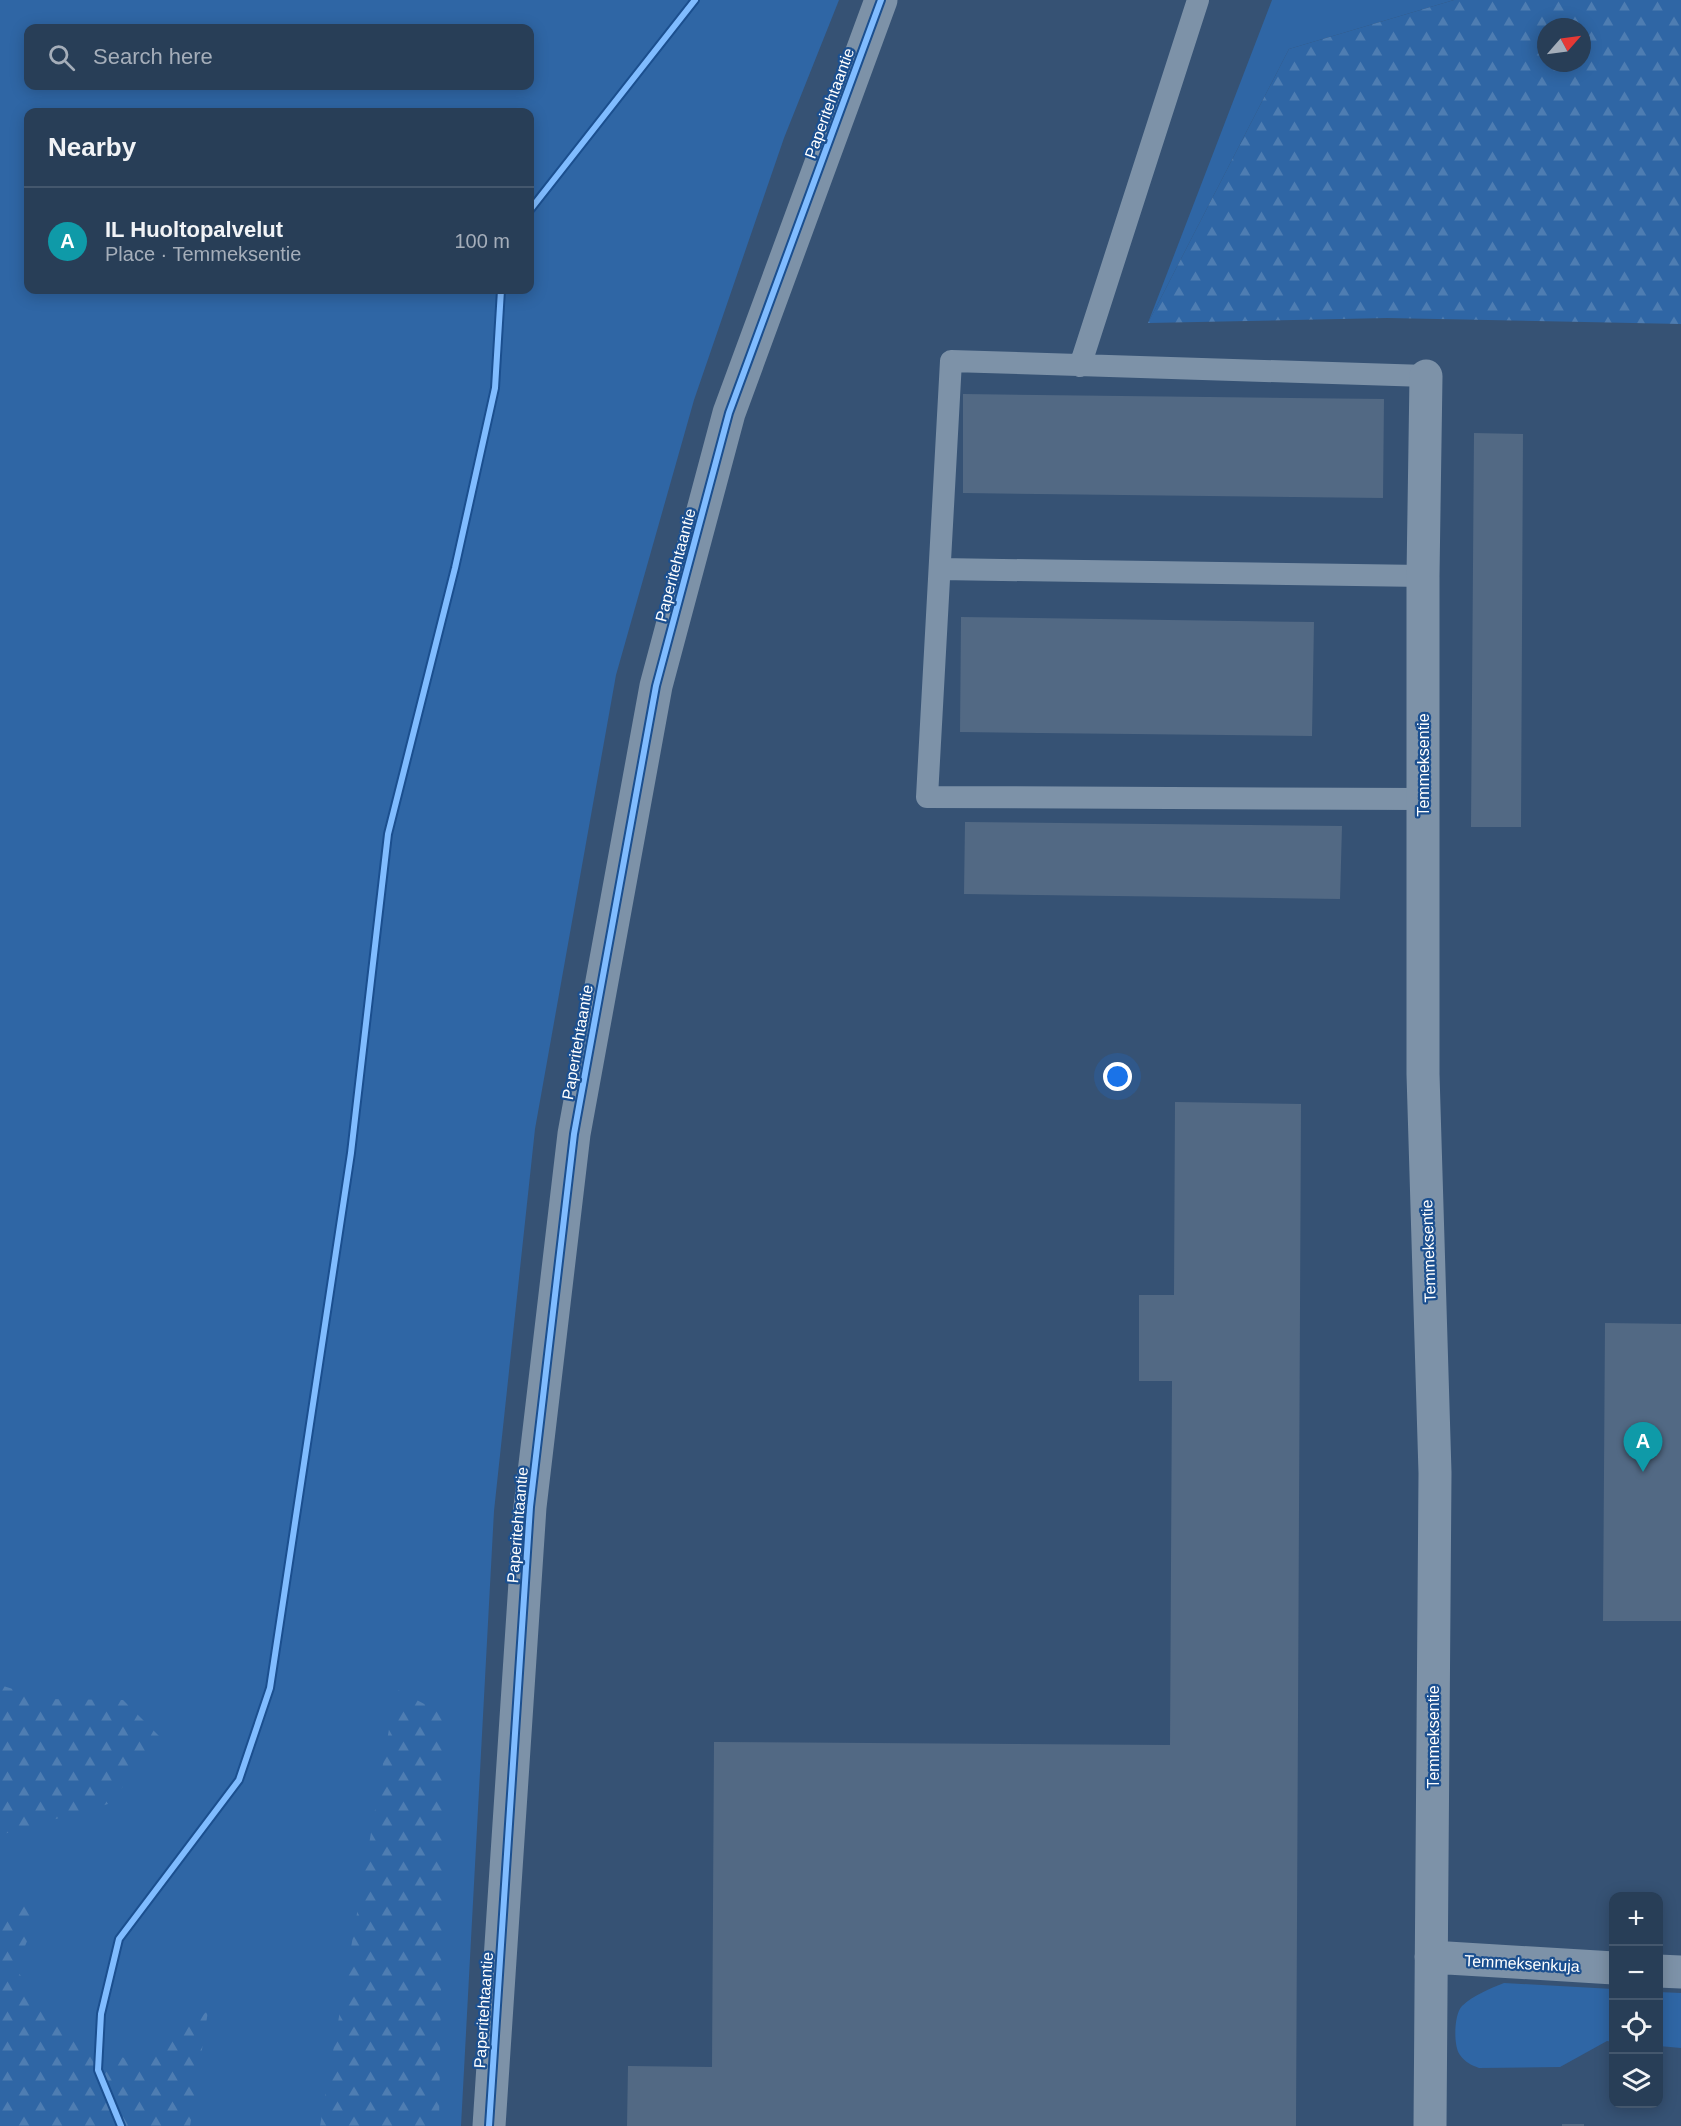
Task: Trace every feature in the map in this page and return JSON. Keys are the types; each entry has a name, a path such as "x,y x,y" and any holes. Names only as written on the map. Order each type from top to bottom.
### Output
{"street":[{"name":"Paperitehtaantie","path":"489,2126 530,1507 574,1134 656,686 729,413 881,0"},
{"name":"Temmeksentie","path":"1426,376 1423,576 1423,1074 1435,1473 1430,2126"},
{"name":"Temmeksenkuja","path":"1431,1957 1609,1968"},
{"path":"1663,1971 1681,1972"}],"lane":[{"path":"1080,366 1198,0"},
{"path":"1423,799 927,797 951,361 1426,376"},
{"path":"940,569 1423,576"}],"green space":[{"path":"0,0 839,0 784,138 694,400 616,675 535,1129 494,1511 461,2126 0,2126"},
{"path":"644,0 659,0 631,35"},
{"path":"1272,0 1454,0 1289,49 1148,323"},
{"path":"1454,0 1681,0 1681,324 1387,318 1148,323 1289,49"},
{"path":"0,1685 45,1699 123,1700 163,1740 108,1804 0,1835"},
{"path":"396,1689 445,1715 439,2126 320,2126"},
{"path":"44,1902 15,1969 84,2047 136,2061 208,2011 190,2126 0,2126 0,1911"},
{"path":"1504,1983 1609,1989 1609,2041 1560,2067 1479,2068 1464,2060 1460,2055 1455,2038 1456,2023 1462,2006 1487,1990"},
{"path":"1663,1992 1681,1993 1681,2048 1663,2046"}],"building":[{"path":"963,394 1384,399 1383,498 963,493"},
{"path":"1474,433 1523,434 1521,827 1471,827"},
{"path":"961,617 1314,622 1312,736 960,732"},
{"path":"965,822 1342,826 1340,899 964,894"},
{"path":"1175,1102 1301,1104 1296,2126 627,2126 628,2066 712,2067 714,1742 1170,1745 1172,1381 1139,1381 1139,1295 1174,1295"},
{"path":"1605,1323 1681,1324 1681,1621 1603,1621"},
{"path":"1562,2124 1584,2124 1584,2126 1562,2126"}],"cycle path":[{"path":"534,205 695,0"},
{"path":"489,2126 530,1507 574,1134 656,686 729,413 881,0"},
{"path":"121,2126 98,2070 101,2014 119,1939 239,1780 270,1688 351,1153 388,834 455,568 495,388 501,294"}],"place":[{"name":"IL Huoltopalvelut","path":"1643,1472"}]}
